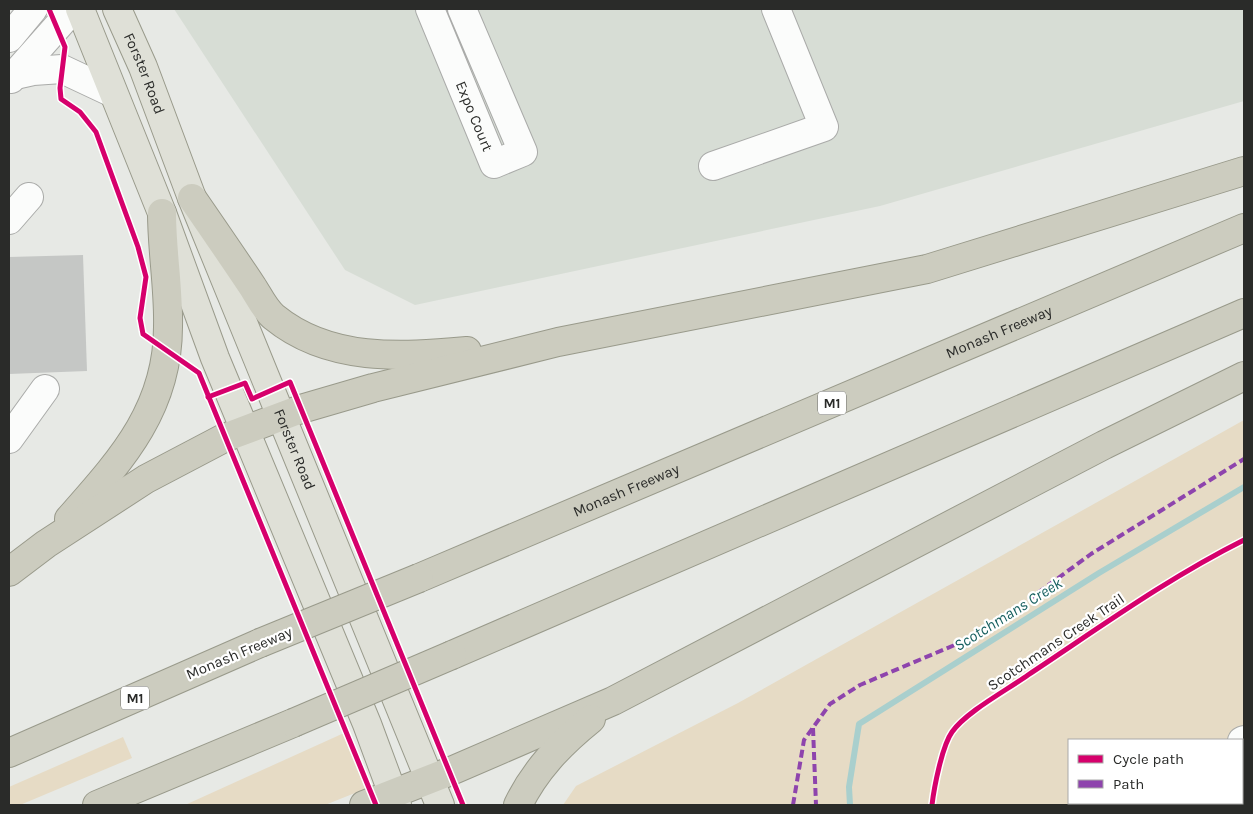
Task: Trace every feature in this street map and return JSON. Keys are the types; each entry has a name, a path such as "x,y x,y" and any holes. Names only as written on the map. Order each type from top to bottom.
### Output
{"highway":[{"path":"9,572 46,544 146,479 224,438 282,415 373,388 558,342 928,269 1244,171"},
{"path":"192,198 273,316 300,333 327,346 362,355 421,355 558,342"},
{"path":"46,544 134,440 148,416 155,398 167,350 168,329 168,300 162,252 162,212"},
{"name":"Monash Freeway","path":"9,753 260,643 419,578 1244,228"},
{"path":"97,805 452,655 1244,313"},
{"path":"364,805 395,800 430,779 613,701 1104,445 1244,376"},
{"path":"518,805 529,783 546,760 567,738 613,701"}],"main road":[{"path":"80,9 162,212 215,358 367,724 395,800"},
{"name":"Forster Road","path":"117,9 143,67 192,198 440,805"}],"street":[{"path":"9,38 33,9"},
{"path":"12,78 73,9"},
{"name":"Expo Court","path":"430,9 494,164 523,152 462,9"},
{"path":"713,166 824,127 776,9"},
{"path":"12,78 33,71 62,69 113,93"},
{"path":"9,220 29,197"},
{"path":"9,439 44,389"}],"shaded area":[{"path":"174,9 1244,9 1244,101 880,206 415,305 345,270"},
{"path":"1244,420 1244,805 563,805 576,786 738,703"},
{"path":"344,733 365,789 325,805 185,805"},
{"path":"123,737 132,758 20,805 9,805 9,787"}],"building":[{"path":"83,255 87,371 9,374 9,257"}],"waterway":[{"name":"Scotchmans Creek","path":"850,805 849,787 859,724 1099,573 1244,487"}],"marked path":[{"path":"793,805 804,740 830,704 860,685 983,633 1091,554 1244,459"},
{"path":"813,728 816,805"}],"cycle path":[{"path":"49,9 65,47 60,88 61,99 80,112 96,132 138,247 146,277 140,318 143,334 199,373 376,805"},
{"path":"208,397 245,383 252,399 290,382 463,805"},
{"name":"Scotchmans Creek Trail","path":"932,805 945,747 948,738 958,724 987,702 1134,604 1244,540"}]}
